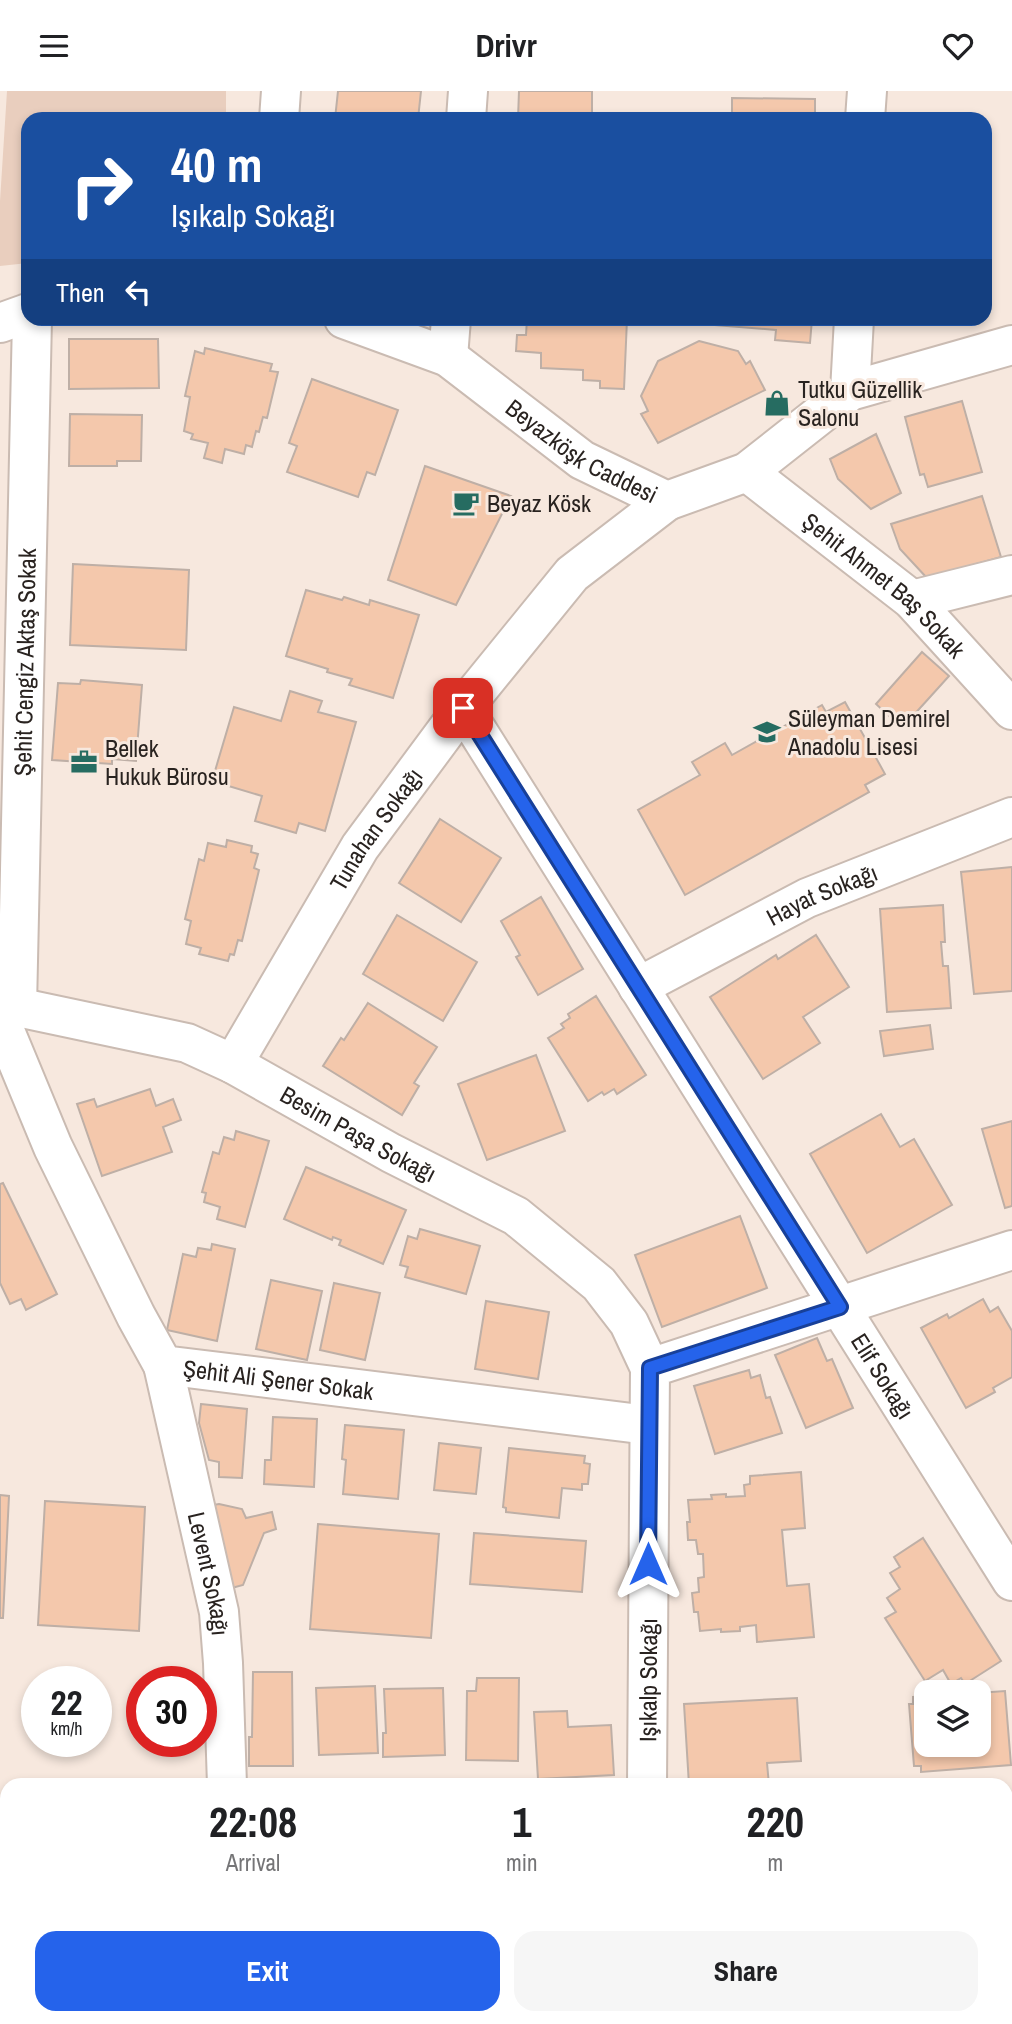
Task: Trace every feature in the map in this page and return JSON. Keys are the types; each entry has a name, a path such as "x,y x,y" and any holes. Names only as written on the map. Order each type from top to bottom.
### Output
{"street":[{"path":"280,112 281,91"},
{"path":"466,112 468,91"},
{"path":"866,112 867,91"},
{"path":"0,323 21,316"},
{"name":"Şehit Cengiz Aktaş Sokak","path":"6,1011 32,326"},
{"name":"Beyazköşk Caddesi","path":"363,326 448,357 582,460 667,501 747,472 850,391 1012,345"},
{"path":"448,357 450,326"},
{"path":"850,391 854,326"},
{"name":"Şehit Ahmet Baş Sokak","path":"747,472 912,600 1012,710"},
{"name":"Tunahan Sokağı","path":"233,1064 360,847 463,708 572,574 667,501"},
{"path":"912,600 1012,575"},
{"name":"Elif Sokağı","path":"463,708 1012,1581"},
{"name":"Hayat Sokağı","path":"638,987 807,898 1012,817"},
{"name":"Besim Paşa Sokağı","path":"6,1011 187,1043 233,1064 391,1153 516,1216 599,1284 629,1323 650,1368"},
{"name":"Şehit Ali Şener Sokak","path":"6,1011 53,1147 163,1365 648,1426"},
{"path":"650,1368 1012,1250"},
{"name":"Levent Sokağı","path":"163,1365 219,1612 227,1778"},
{"name":"Işıkalp Sokağı","path":"647,1778 650,1368"}],"shaded area":[{"path":"7,91 226,91 226,112 21,112 21,264 0,266 0,201"}],"building":[{"path":"338,91 421,91 419,112 336,112"},
{"path":"519,91 592,91 592,112 518,112"},
{"path":"732,98 815,99 815,112 732,112"},
{"path":"527,326 627,326 624,389 600,388 600,381 583,380 583,370 541,368 541,353 516,351 517,335 526,335"},
{"path":"727,326 811,326 810,343 775,340 776,330"},
{"path":"69,339 158,339 159,388 69,389"},
{"path":"699,341 738,351 746,364 750,361 765,390 658,443 641,414 648,411 641,396 658,361"},
{"path":"205,348 272,364 270,371 278,372 267,418 263,417 252,447 246,445 244,454 225,449 222,463 204,458 208,443 191,439 193,434 184,431 190,397 185,396 195,351 204,354"},
{"path":"312,379 398,410 375,475 367,472 358,497 287,472 297,446 289,443"},
{"path":"962,401 982,472 928,487 924,474 920,475 905,417"},
{"path":"70,414 142,415 141,461 117,461 117,466 69,466"},
{"path":"876,434 901,493 871,509 838,479 830,459"},
{"path":"425,466 511,496 456,605 388,580"},
{"path":"982,496 1001,557 927,578 900,549 891,524"},
{"path":"73,564 189,570 186,650 70,645"},
{"path":"306,590 369,605 370,600 419,615 393,698 349,685 352,679 286,656"},
{"path":"922,652 949,676 902,728 876,704"},
{"path":"81,680 142,685 136,761 112,759 112,764 52,760 58,683 80,684"},
{"path":"290,691 322,701 318,712 356,722 325,831 299,823 296,833 255,821 262,796 212,781 234,707 281,721"},
{"path":"845,702 885,774 865,785 869,792 685,895 638,810 700,775 692,762 725,743 732,755 822,705 826,712"},
{"path":"440,819 501,858 461,922 399,883"},
{"path":"227,840 252,846 251,852 258,854 254,868 259,870 242,941 238,940 234,955 230,954 228,961 199,954 201,948 186,944 191,921 185,919 199,859 204,861 208,843 226,847"},
{"path":"1012,867 1012,991 974,994 961,872"},
{"path":"541,897 583,969 538,995 516,957 520,955 501,921"},
{"path":"943,905 945,942 941,942 943,966 948,966 951,1008 887,1012 880,909"},
{"path":"397,915 477,962 443,1021 363,974"},
{"path":"816,935 849,987 803,1017 820,1043 763,1079 710,997 776,955 778,959"},
{"path":"596,996 646,1075 617,1094 614,1089 604,1095 602,1092 588,1101 548,1038 564,1028 561,1024 570,1018 568,1014"},
{"path":"368,1003 437,1047 414,1083 419,1086 402,1115 323,1066"},
{"path":"930,1025 933,1049 884,1056 880,1031"},
{"path":"536,1055 565,1131 487,1160 458,1084"},
{"path":"150,1089 156,1106 173,1099 181,1120 163,1127 172,1152 102,1176 77,1104 94,1099 97,1107"},
{"path":"881,1114 900,1147 914,1139 952,1205 867,1253 810,1154"},
{"path":"1012,1121 1012,1206 1005,1208 982,1129"},
{"path":"236,1131 269,1141 245,1227 217,1219 220,1207 204,1202 206,1193 202,1192 213,1152 219,1154 224,1137 234,1140"},
{"path":"306,1167 406,1210 383,1264 339,1245 341,1240 333,1237 332,1240 284,1219"},
{"path":"3,1183 57,1294 26,1310 21,1299 10,1304 0,1283 0,1184"},
{"path":"740,1216 767,1288 662,1327 635,1255"},
{"path":"420,1229 480,1246 466,1294 405,1277 408,1267 400,1265 408,1236 417,1239"},
{"path":"212,1244 235,1249 217,1341 167,1330 183,1254 196,1257 198,1248 211,1250"},
{"path":"271,1280 322,1291 307,1360 256,1349"},
{"path":"334,1283 380,1293 365,1360 320,1350"},
{"path":"983,1299 990,1312 998,1307 1012,1331 1012,1377 993,1388 995,1392 966,1408 921,1328 947,1314 949,1318"},
{"path":"486,1301 549,1312 538,1379 475,1369"},
{"path":"817,1338 827,1361 832,1359 853,1408 806,1428 775,1355"},
{"path":"749,1370 751,1378 760,1375 766,1398 770,1397 782,1433 715,1454 694,1386"},
{"path":"201,1404 247,1409 242,1478 219,1477 219,1462 209,1460 199,1423"},
{"path":"273,1417 317,1419 314,1487 264,1484 265,1460 271,1460"},
{"path":"345,1425 404,1430 398,1499 343,1494"},
{"path":"439,1443 481,1448 476,1494 434,1490"},
{"path":"509,1448 585,1456 584,1463 590,1464 588,1484 582,1484 582,1490 562,1488 559,1518 506,1512 503,1507"},
{"path":"801,1472 805,1528 782,1530 787,1586 809,1584 814,1637 757,1642 756,1625 740,1627 740,1631 700,1631 692,1593 699,1592 698,1578 704,1577 703,1554 698,1554 696,1540 688,1540 688,1500 712,1499 711,1495 745,1496 744,1485 750,1484 750,1476"},
{"path":"0,1495 9,1496 3,1618 0,1618"},
{"path":"45,1501 145,1507 139,1631 38,1625"},
{"path":"219,1504 242,1509 246,1518 272,1512 276,1529 264,1533 243,1585 228,1589 207,1506"},
{"path":"318,1524 439,1534 431,1638 310,1629"},
{"path":"474,1533 586,1541 582,1592 470,1584"},
{"path":"923,1538 1001,1661 971,1680 949,1680 943,1670 924,1680 885,1618 896,1612 887,1598 900,1589 890,1573 900,1567 894,1557"},
{"path":"253,1672 292,1672 293,1766 249,1766"},
{"path":"477,1678 519,1678 518,1761 466,1760 467,1691 476,1691"},
{"path":"375,1686 378,1753 319,1755 316,1688"},
{"path":"443,1688 445,1755 383,1757 383,1733 386,1733 384,1689"},
{"path":"1005,1691 1011,1765 921,1772 921,1766 914,1766 909,1704 913,1704 913,1697 914,1757 991,1757 991,1692"},
{"path":"797,1698 801,1761 767,1763 768,1778 689,1778 684,1704"},
{"path":"567,1711 568,1727 611,1725 614,1775 538,1778 534,1712"}],"place":[{"name":"Tutku Güzellik Salonu","path":"777,403"},
{"name":"Beyaz Kösk","path":"466,503"},
{"name":"Süleyman Demirel Anadolu Lisesi","path":"767,732"},
{"name":"Bellek Hukuk Bürosu","path":"84,762"}],"route":[{"path":"463,708 840,1307 650,1368 648,1564"}]}
